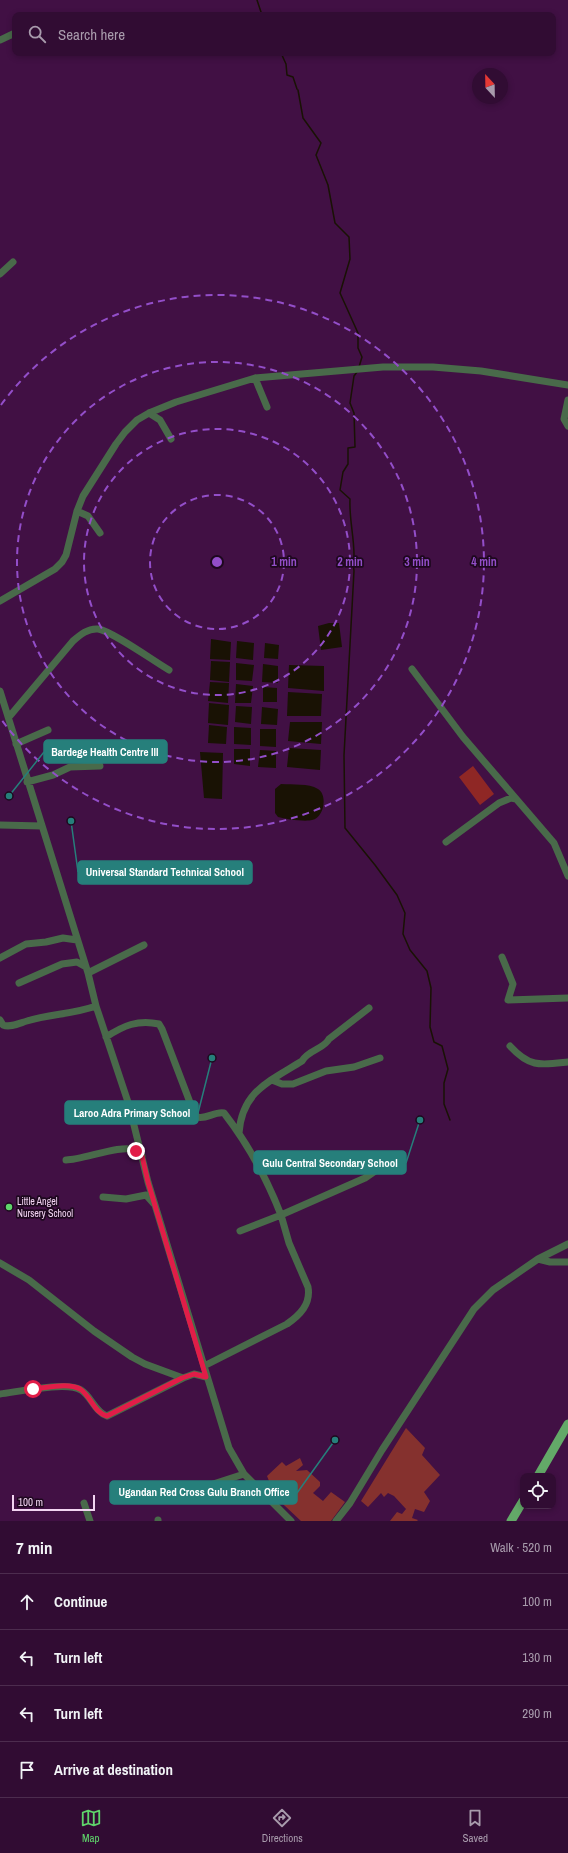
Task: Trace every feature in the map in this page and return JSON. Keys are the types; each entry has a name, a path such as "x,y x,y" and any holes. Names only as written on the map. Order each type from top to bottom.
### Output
{"main road":[{"path":"540,1473 568,1424"},
{"path":"512,1521 520,1506"}],"street":[{"path":"0,40 12,34"},
{"path":"0,274 13,262"},
{"path":"0,601 55,569 62,562 70,545 77,511 100,467 116,444 125,432 149,413 176,402 255,378 337,370 415,366 481,371 568,385"},
{"path":"255,378 267,407"},
{"path":"568,400 564,419 568,426"},
{"path":"149,413 160,420 171,439"},
{"path":"77,511 88,516 100,533"},
{"path":"9,717 73,641 79,635 93,630 99,629 110,634 169,670"},
{"path":"412,669 463,737 554,843 568,876"},
{"path":"0,691 9,717 27,782 87,970 96,1006 129,1105 142,1156 206,1377 229,1448 244,1474 291,1521"},
{"path":"16,744 48,730"},
{"path":"27,782 53,775 70,767 100,766"},
{"path":"446,842 499,803 508,799 516,799"},
{"path":"0,825 42,826"},
{"path":"0,958 26,944 46,942 63,938 77,940"},
{"path":"87,970 144,944"},
{"path":"502,957 513,984 508,1000 568,998"},
{"path":"19,983 62,964 77,962 87,970"},
{"path":"0,1020 3,1025 8,1026 39,1018 84,1011 96,1006"},
{"path":"239,1133 241,1116 250,1097 272,1080 302,1061 318,1047 326,1044 329,1039 369,1008"},
{"path":"106,1037 120,1028 133,1023 159,1024 173,1055 191,1105 198,1117 201,1118 218,1113 224,1113 239,1133 273,1193 289,1243 308,1287 309,1294 306,1305 295,1319 204,1366"},
{"path":"510,1046 524,1060 536,1064 548,1065 568,1062"},
{"path":"272,1080 282,1084 293,1084 326,1071 354,1067 380,1058"},
{"path":"66,1160 76,1160 90,1155 128,1149 136,1151 142,1156"},
{"path":"240,1231 281,1215 365,1178 378,1169 380,1162"},
{"path":"103,1197 126,1199 146,1195 156,1205"},
{"path":"336,1521 350,1503 382,1450 474,1309 493,1290 538,1259 568,1244"},
{"path":"538,1259 550,1262 568,1262"},
{"path":"0,1262 29,1280 94,1331 132,1357 145,1364 182,1378"},
{"path":"0,1394 64,1386 76,1388 88,1396 101,1413 107,1416 182,1378 194,1374 206,1377"},
{"path":"207,1486 244,1474"},
{"path":"84,1503 90,1521"}],"shaded area":[{"path":"329,623 339,623 342,647 321,650 318,626"},
{"path":"211,639 231,642 230,660 210,659"},
{"path":"237,641 254,643 253,660 236,658"},
{"path":"265,643 279,645 278,659 264,658"},
{"path":"211,661 230,662 229,682 210,680"},
{"path":"236,663 254,665 252,681 236,680"},
{"path":"263,664 278,666 278,683 262,682"},
{"path":"289,665 324,666 324,691 288,688"},
{"path":"210,682 229,683 228,703 208,701"},
{"path":"236,684 253,686 251,703 235,703"},
{"path":"263,687 277,688 277,702 263,702"},
{"path":"288,692 322,694 321,716 287,716"},
{"path":"209,703 229,705 228,725 208,723"},
{"path":"236,706 252,707 251,724 235,722"},
{"path":"262,707 278,709 277,725 261,724"},
{"path":"290,722 322,722 321,744 288,741"},
{"path":"209,725 227,727 226,744 208,743"},
{"path":"234,727 251,728 251,745 234,744"},
{"path":"260,729 276,729 276,747 260,746"},
{"path":"289,748 321,750 320,770 287,767"},
{"path":"234,749 250,749 250,766 234,764"},
{"path":"260,750 276,751 276,768 258,767"},
{"path":"200,752 223,753 222,799 204,798"},
{"path":"473,766 494,794 480,805 459,777"},
{"path":"281,784 305,785 318,789 323,796 324,801 322,811 316,818 309,821 278,817 275,813 275,789"},
{"path":"406,1428 425,1448 422,1455 440,1475 424,1492 430,1501 424,1512 415,1509 412,1518 418,1520 417,1521 390,1521 397,1512 402,1514 406,1509 394,1496 388,1493 384,1497 381,1493 368,1507 361,1501"},
{"path":"300,1458 303,1465 296,1471 307,1470 320,1482 320,1486 313,1493 323,1501 331,1492 345,1502 331,1521 301,1521 269,1491 270,1488 267,1485 269,1481 267,1476 282,1462 286,1466"}],"waterway":[{"path":"257,0 261,12"},
{"path":"282,56 286,64 287,75 293,77 297,89"},
{"path":"298,90 303,118 321,143 316,155 328,185 335,223 349,237 350,259 340,293 358,333 358,348 362,357 359,367"},
{"path":"357,372 354,376 350,403 354,413 355,447 348,448 348,464 343,472 340,490 350,499 354,555 344,755 345,828 397,895 405,913 403,934 410,950 427,971 431,988 430,1027 434,1042 442,1046 448,1069 444,1083 444,1104 450,1120"}],"place":[{"name":"Bardege Health Centre lll","path":"9,796"},
{"name":"Universal Standard Technical School","path":"71,821"},
{"name":"Laroo Adra Primary School","path":"212,1058"},
{"name":"Gulu Central Secondary School","path":"420,1120"},
{"name":"Little Angel Nursery School","path":"9,1207"},
{"name":"Ugandan Red Cross Gulu Branch Office","path":"335,1440"}],"route":[{"path":"33,1389 64,1386 76,1388 88,1396 101,1413 107,1416 182,1378 194,1374 206,1377 204,1366 148,1182 142,1156 136,1151"}]}
